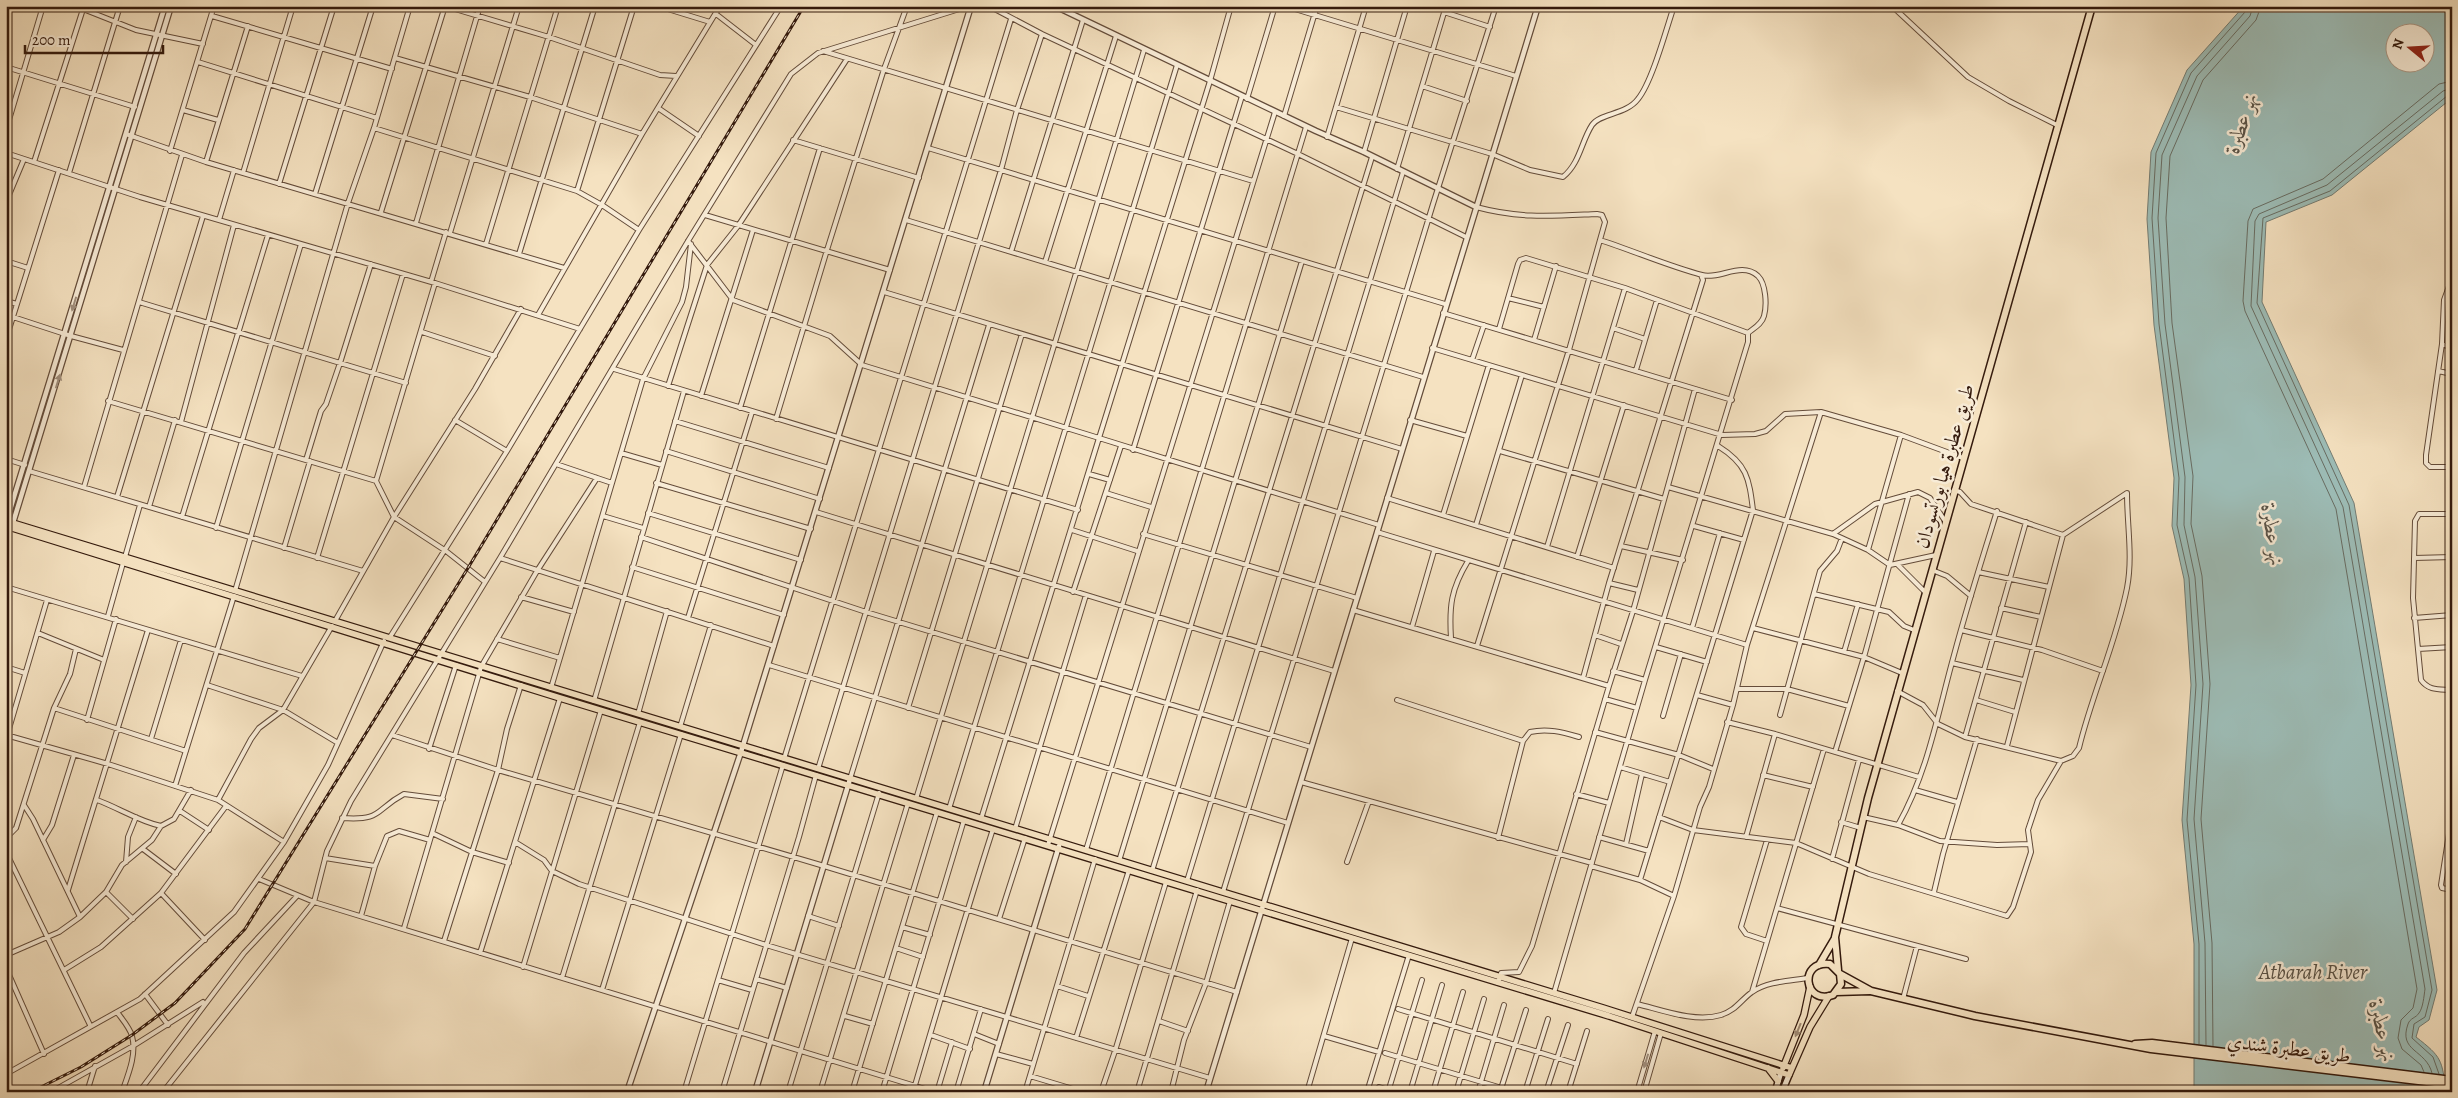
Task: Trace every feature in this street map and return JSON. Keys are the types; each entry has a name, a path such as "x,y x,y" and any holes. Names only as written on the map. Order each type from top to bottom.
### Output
{"highway":[{"name":"طريق عطبرة هيا بورتسودان","path":"1835,937 1863,817 1902,672 2092,6"},
{"path":"1835,937 1819,965 1812,970 1808,978 1810,987 1818,995 1829,996 1836,992 1871,991 2042,1029 2151,1046"},
{"path":"1835,937 1841,984 1836,992"},
{"path":"1819,965 1830,964 1839,972 1871,991"},
{"name":"طريق عطبرة شندي","path":"2151,1046 2452,1080"},
{"name":"طريق عطبرة شندي","path":"2151,1046 2452,1085"}],"main road":[{"path":"8,524 384,641 438,656 560,698 640,722 681,730"},
{"path":"334,624 390,637 456,665 551,688 638,714 681,730 849,782 937,812 1025,838 1049,842"},
{"path":"849,782 916,799 1015,829 1129,870 1230,900 1262,907 1499,980 1659,1032 1767,1064 1784,1065 1792,1068"},
{"path":"1059,845 1086,850 1223,892 1352,938 1499,980 1554,993 1632,1017 1767,1064 1789,1075"},
{"path":"1775,1092 1786,1058 1804,1015 1810,987"},
{"path":"1782,1092 1810,1027 1829,996"},
{"path":"1767,1064 1786,1058"},
{"path":"1767,1064 1778,1080"}],"street":[{"path":"6,130 43,6"},
{"path":"65,6 83,8 115,22 203,44"},
{"path":"69,173 120,6"},
{"path":"8,524 29,471 71,336 115,189 135,107 165,6"},
{"path":"6,539 8,524 25,465 110,188 171,6"},
{"path":"170,151 214,6"},
{"path":"244,173 293,6"},
{"path":"279,184 334,6"},
{"path":"315,194 373,6"},
{"path":"175,786 306,352 348,203 374,128 410,6"},
{"path":"381,212 445,6 549,37 660,75 676,76"},
{"path":"416,223 480,6"},
{"path":"485,582 446,551 394,517 376,481 422,332 433,282 519,6"},
{"path":"486,244 558,6"},
{"path":"519,254 540,179 595,6"},
{"path":"577,192 634,6"},
{"path":"658,6 710,22"},
{"path":"538,315 676,76 720,6"},
{"path":"390,637 446,551 639,230 781,6"},
{"path":"776,419 855,159 906,6"},
{"path":"162,1092 314,902 325,858 334,834 357,791 392,736 438,656 500,558 791,74 811,57 823,51 970,6"},
{"path":"627,1092 769,665 970,6"},
{"path":"989,6 1011,19 1298,154 1429,217 1466,237"},
{"path":"1055,6 1244,98 1327,137 1364,152 1476,207 1516,216 1602,215 1605,222 1569,350 1477,646"},
{"path":"981,819 1072,530 1210,81 1231,6"},
{"path":"1133,450 1202,231 1233,124 1244,98 1275,6"},
{"path":"1285,6 1359,30 1398,38 1433,51 1516,76"},
{"path":"1284,116 1317,6"},
{"path":"1327,137 1366,6"},
{"path":"1364,152 1407,6"},
{"path":"1396,169 1446,6"},
{"path":"1223,892 1429,217 1479,65 1496,6"},
{"path":"1206,1092 1423,377 1538,6"},
{"path":"1336,106 1492,154 1530,170 1563,178 1573,169 1593,122 1622,112 1638,100 1647,82 1674,6"},
{"path":"1892,6 1968,77 2009,101 2057,125"},
{"path":"34,162 83,8"},
{"path":"1444,12 1490,27"},
{"path":"716,14 756,45"},
{"path":"212,16 392,69"},
{"path":"684,1092 783,762 1011,19"},
{"path":"1011,252 1073,49 1084,20"},
{"path":"206,162 248,26"},
{"path":"722,1092 842,687 978,242 1002,170 1017,110 1042,34"},
{"path":"1045,262 1116,36"},
{"path":"916,799 1144,50"},
{"path":"823,51 847,60 884,69 1253,181"},
{"path":"395,58 530,97 642,134"},
{"path":"668,386 707,265 738,226 847,60"},
{"path":"198,62 376,118"},
{"path":"949,809 1177,65"},
{"path":"6,67 135,107"},
{"path":"1422,86 1467,101"},
{"path":"658,108 699,136"},
{"path":"183,110 218,120"},
{"path":"1049,842 1120,606 1274,112"},
{"path":"1086,850 1155,617 1306,127"},
{"path":"374,128 577,192 602,205 639,230"},
{"path":"129,135 182,155 381,212 564,268"},
{"path":"793,140 919,178"},
{"path":"740,408 820,148"},
{"path":"928,148 1446,304"},
{"path":"6,153 110,188 433,282 580,329"},
{"path":"84,487 182,155"},
{"path":"1152,871 1202,714 1291,416 1372,157"},
{"path":"6,202 24,159"},
{"path":"6,339 59,170"},
{"path":"219,220 234,170"},
{"path":"1188,881 1403,172"},
{"path":"705,215 890,270"},
{"path":"117,497 203,216"},
{"path":"906,220 1423,377"},
{"path":"181,422 234,225"},
{"path":"701,396 733,300 753,230"},
{"path":"182,518 268,235"},
{"path":"1600,240 1701,275 1720,275 1740,269 1758,276 1765,288 1764,316 1758,326 1748,333"},
{"path":"689,243 733,300 805,326 840,343 862,365 1379,525"},
{"path":"551,688 643,379 682,302 686,287 689,243"},
{"path":"216,528 301,244"},
{"path":"1499,330 1518,264 1522,259 1556,266 1625,288 1748,333"},
{"path":"6,261 28,268"},
{"path":"1119,861 1302,261"},
{"path":"284,548 321,411 326,404 340,363 371,264"},
{"path":"1534,340 1556,266"},
{"path":"317,558 403,274"},
{"path":"1583,678 1609,583 1702,280 1701,275"},
{"path":"2452,278 2444,300 2442,344 2426,463 2430,467 2452,467"},
{"path":"1547,547 1625,288"},
{"path":"884,292 1402,449"},
{"path":"1508,298 1544,307"},
{"path":"1636,370 1657,300"},
{"path":"6,301 17,304"},
{"path":"139,302 406,383"},
{"path":"218,800 251,739 259,728 283,710 394,517 495,356 521,310"},
{"path":"1443,313 1732,400"},
{"path":"13,317 71,336 123,350"},
{"path":"755,1092 989,325"},
{"path":"1472,360 1484,325"},
{"path":"1613,328 1645,339"},
{"path":"422,332 495,356"},
{"path":"1554,993 1645,680 1722,435 1748,342 1748,333"},
{"path":"908,708 1022,334"},
{"path":"2442,344 2452,348"},
{"path":"1432,348 1722,435 1755,434 1766,431 1785,414 1821,412 1901,435 1963,458"},
{"path":"1443,515 1489,365"},
{"path":"614,369 1078,510"},
{"path":"2438,371 2452,374"},
{"path":"1476,525 1522,375"},
{"path":"1499,980 1503,973 1515,974 1523,969 1532,946 1608,686 1633,611 1695,389"},
{"path":"594,701 684,391"},
{"path":"108,401 376,481"},
{"path":"1577,557 1624,405"},
{"path":"688,618 708,559 752,412"},
{"path":"1632,1017 1674,896 1733,705 1747,645 1821,412"},
{"path":"149,507 175,420"},
{"path":"455,420 507,451"},
{"path":"1410,420 1467,436"},
{"path":"675,421 829,468"},
{"path":"1868,550 1901,435"},
{"path":"1073,592 1120,446"},
{"path":"1640,880 1753,510 1747,476 1742,464 1732,454 1718,446"},
{"path":"666,451 820,499"},
{"path":"1500,451 1664,499"},
{"path":"621,452 662,465"},
{"path":"6,459 25,465"},
{"path":"556,464 612,483"},
{"path":"29,471 363,571"},
{"path":"1089,474 1110,480"},
{"path":"404,928 480,670 537,570 597,478"},
{"path":"656,483 811,528"},
{"path":"1668,487 1833,534 1868,550 1890,565 1898,565 1936,555"},
{"path":"1954,490 1960,492 1971,504 1997,511 2063,535"},
{"path":"1833,534 1866,509 1882,502 1918,492 1926,495 1945,521"},
{"path":"1106,493 1151,507"},
{"path":"1659,818 1693,830 1796,843 1852,867 2007,916 2013,907 2031,852 2028,830 2038,800 2061,761 2073,756 2079,748 2086,719 2103,671 2127,588 2130,560 2127,493 2063,535 2007,746"},
{"path":"1835,752 1864,657 1909,494"},
{"path":"1387,498 1614,568"},
{"path":"108,616 140,504"},
{"path":"1898,825 1914,790 1938,724 1952,662 1997,511"},
{"path":"816,512 1334,671"},
{"path":"648,513 801,560"},
{"path":"2452,514 2419,514 2415,521 2414,558 2414,618 2423,682 2433,689 2452,690"},
{"path":"603,516 643,528"},
{"path":"1965,737 2026,522"},
{"path":"1694,526 1744,540"},
{"path":"1072,530 1137,551"},
{"path":"1376,532 1747,645"},
{"path":"1692,628 1720,533"},
{"path":"1143,534 1356,598"},
{"path":"640,538 793,587 833,602 1097,681 1311,748"},
{"path":"1780,715 1821,568 1836,550 1842,538"},
{"path":"1621,546 1684,560"},
{"path":"1412,627 1434,551"},
{"path":"2414,558 2452,557"},
{"path":"500,558 624,596 774,646"},
{"path":"1451,638 1449,607 1453,592 1468,561"},
{"path":"1898,565 1925,592"},
{"path":"632,567 784,615"},
{"path":"1931,570 1947,576 1971,596"},
{"path":"1978,572 2010,577 2049,587"},
{"path":"1609,583 1638,590"},
{"path":"6,587 108,616 216,652 302,676"},
{"path":"1814,594 1889,612 1904,626 1914,630"},
{"path":"1015,829 1086,596"},
{"path":"521,597 574,612"},
{"path":"47,600 7,736 108,764 218,800 284,842"},
{"path":"1844,652 1858,604"},
{"path":"2001,608 2041,617"},
{"path":"1353,610 1608,686"},
{"path":"638,714 667,611"},
{"path":"2414,618 2452,615"},
{"path":"86,720 116,619"},
{"path":"602,990 711,625"},
{"path":"1753,628 1864,657 1902,672"},
{"path":"68,890 148,630"},
{"path":"1961,630 2058,655 2103,671"},
{"path":"38,633 104,660"},
{"path":"1595,635 1621,644"},
{"path":"497,639 560,658"},
{"path":"151,739 181,640"},
{"path":"6,1074 44,1054 90,1025 117,1012 145,994 234,912 284,842 338,743 384,641"},
{"path":"1656,647 1707,662"},
{"path":"2418,649 2452,647"},
{"path":"6,838 14,832 24,805 54,708 70,674 76,649"},
{"path":"1663,716 1681,654"},
{"path":"1952,662 2023,680"},
{"path":"429,748 456,665"},
{"path":"769,665 1288,823"},
{"path":"6,667 25,673"},
{"path":"1613,671 1645,680"},
{"path":"206,685 283,710 338,743"},
{"path":"444,941 498,770 507,729 521,685"},
{"path":"1737,689 1787,688 1849,706"},
{"path":"1897,691 1923,705 1938,724 1965,737 2061,761"},
{"path":"1697,695 1733,705"},
{"path":"480,953 509,863 533,779 560,698"},
{"path":"1605,699 1638,708"},
{"path":"1397,700 1523,741"},
{"path":"1976,700 2015,712"},
{"path":"54,708 186,751"},
{"path":"523,967 601,710"},
{"path":"562,978 640,722"},
{"path":"1727,722 1824,748 1919,777"},
{"path":"1498,838 1523,741 1530,732 1540,730 1561,732 1578,737"},
{"path":"1595,732 1678,755 1713,769"},
{"path":"1746,837 1775,734"},
{"path":"392,736 455,758 533,779 758,848 824,866 1237,992"},
{"path":"1934,892 1946,842 1977,740"},
{"path":"1752,992 1824,748"},
{"path":"43,840 52,825 74,755"},
{"path":"1832,859 1859,760"},
{"path":"1620,767 1670,782"},
{"path":"1626,844 1642,774"},
{"path":"1764,774 1813,788"},
{"path":"1301,782 1591,864 1640,880 1674,896"},
{"path":"6,955 49,937 80,917 106,892 126,862 143,849 161,826 171,822 180,811 191,790"},
{"path":"1914,790 1958,802"},
{"path":"788,1092 879,793"},
{"path":"342,818 363,820 373,817 404,794 443,799"},
{"path":"1576,794 1609,803"},
{"path":"96,800 120,808 141,821 161,826"},
{"path":"1347,862 1369,802"},
{"path":"820,1092 845,1016 908,803"},
{"path":"24,805 80,917"},
{"path":"64,970 101,947 161,893 226,806"},
{"path":"180,811 209,830"},
{"path":"852,1092 937,812"},
{"path":"2452,814 2442,888 2452,890"},
{"path":"126,862 128,837 136,817"},
{"path":"1863,817 1898,825 1946,842 2030,844"},
{"path":"882,1092 964,820"},
{"path":"1841,822 1861,828"},
{"path":"912,1092 942,999 967,910 994,829"},
{"path":"361,916 375,866 385,839 392,832 402,832 430,840"},
{"path":"432,833 472,852 509,863"},
{"path":"1599,837 1649,851"},
{"path":"999,919 1025,838"},
{"path":"1767,840 1741,927 1746,934 1767,941"},
{"path":"515,842 544,860 552,871 590,888 857,973 942,999 1007,1016 1115,1051 1210,1078"},
{"path":"984,1092 1059,845"},
{"path":"143,849 176,874"},
{"path":"6,852 49,937 90,1025"},
{"path":"2446,856 2452,856"},
{"path":"325,858 375,866"},
{"path":"1025,1092 1095,859"},
{"path":"1076,1038 1129,870"},
{"path":"259,879 314,902 936,1092 952,1042"},
{"path":"1100,1092 1115,1051 1166,881"},
{"path":"1137,1092 1197,890"},
{"path":"106,892 133,919"},
{"path":"161,893 205,940"},
{"path":"139,1092 244,953 297,896"},
{"path":"1171,1092 1188,1030 1206,983 1230,900"},
{"path":"1777,908 1966,959"},
{"path":"808,916 839,926"},
{"path":"902,927 930,935"},
{"path":"1307,1092 1352,938"},
{"path":"1903,999 1917,946"},
{"path":"896,948 923,957"},
{"path":"1367,1092 1409,955"},
{"path":"6,968 44,1054"},
{"path":"1637,1004 1672,1012 1712,1017 1729,1013 1752,992 1770,984 1808,978"},
{"path":"756,979 787,988"},
{"path":"718,980 752,990"},
{"path":"1389,1091 1422,980"},
{"path":"1410,1092 1442,985"},
{"path":"1057,986 1088,996"},
{"path":"1433,1092 1462,992"},
{"path":"145,994 168,1025"},
{"path":"1456,1092 1484,999"},
{"path":"51,1092 133,1046 207,1000"},
{"path":"1478,1092 1504,1005"},
{"path":"956,1092 981,1009"},
{"path":"1398,1009 1577,1064"},
{"path":"1501,1090 1526,1010"},
{"path":"117,1012 132,1035 133,1046 129,1073 122,1092"},
{"path":"845,1016 872,1024"},
{"path":"1525,1092 1548,1019"},
{"path":"1159,1021 1188,1030"},
{"path":"1546,1092 1568,1025"},
{"path":"1568,1092 1587,1031"},
{"path":"1637,1092 1659,1032"},
{"path":"1644,1092 1659,1032"},
{"path":"974,1034 999,1044"},
{"path":"930,1035 970,1048"},
{"path":"1324,1036 1379,1052"},
{"path":"1385,1053 1481,1081 1501,1090 1515,1092"},
{"path":"996,1054 1033,1064"},
{"path":"87,1092 95,1066"},
{"path":"1030,1076 1084,1092"},
{"path":"1378,1087 1394,1092"}],"water":[{"name":"Atbarah River","path":"2244,6 2452,6 2452,98 2332,195 2266,222 2262,302 2354,503 2437,990 2429,1020 2419,1027 2416,1037 2439,1060 2442,1066 2446,1092 2194,1092 2194,944 2182,820 2191,685 2184,579 2172,526 2174,478 2154,325 2147,219 2151,152 2187,70"}],"railway":[{"path":"31,1092 81,1067 132,1035 175,1003 245,929 468,568 804,6"}],"water label":[{"name":"نهر عطبرة","path":"2241,123"},
{"name":"نهر عطبرة","path":"2273,535"},
{"name":"نهر عطبرة","path":"2383,1031"}]}
